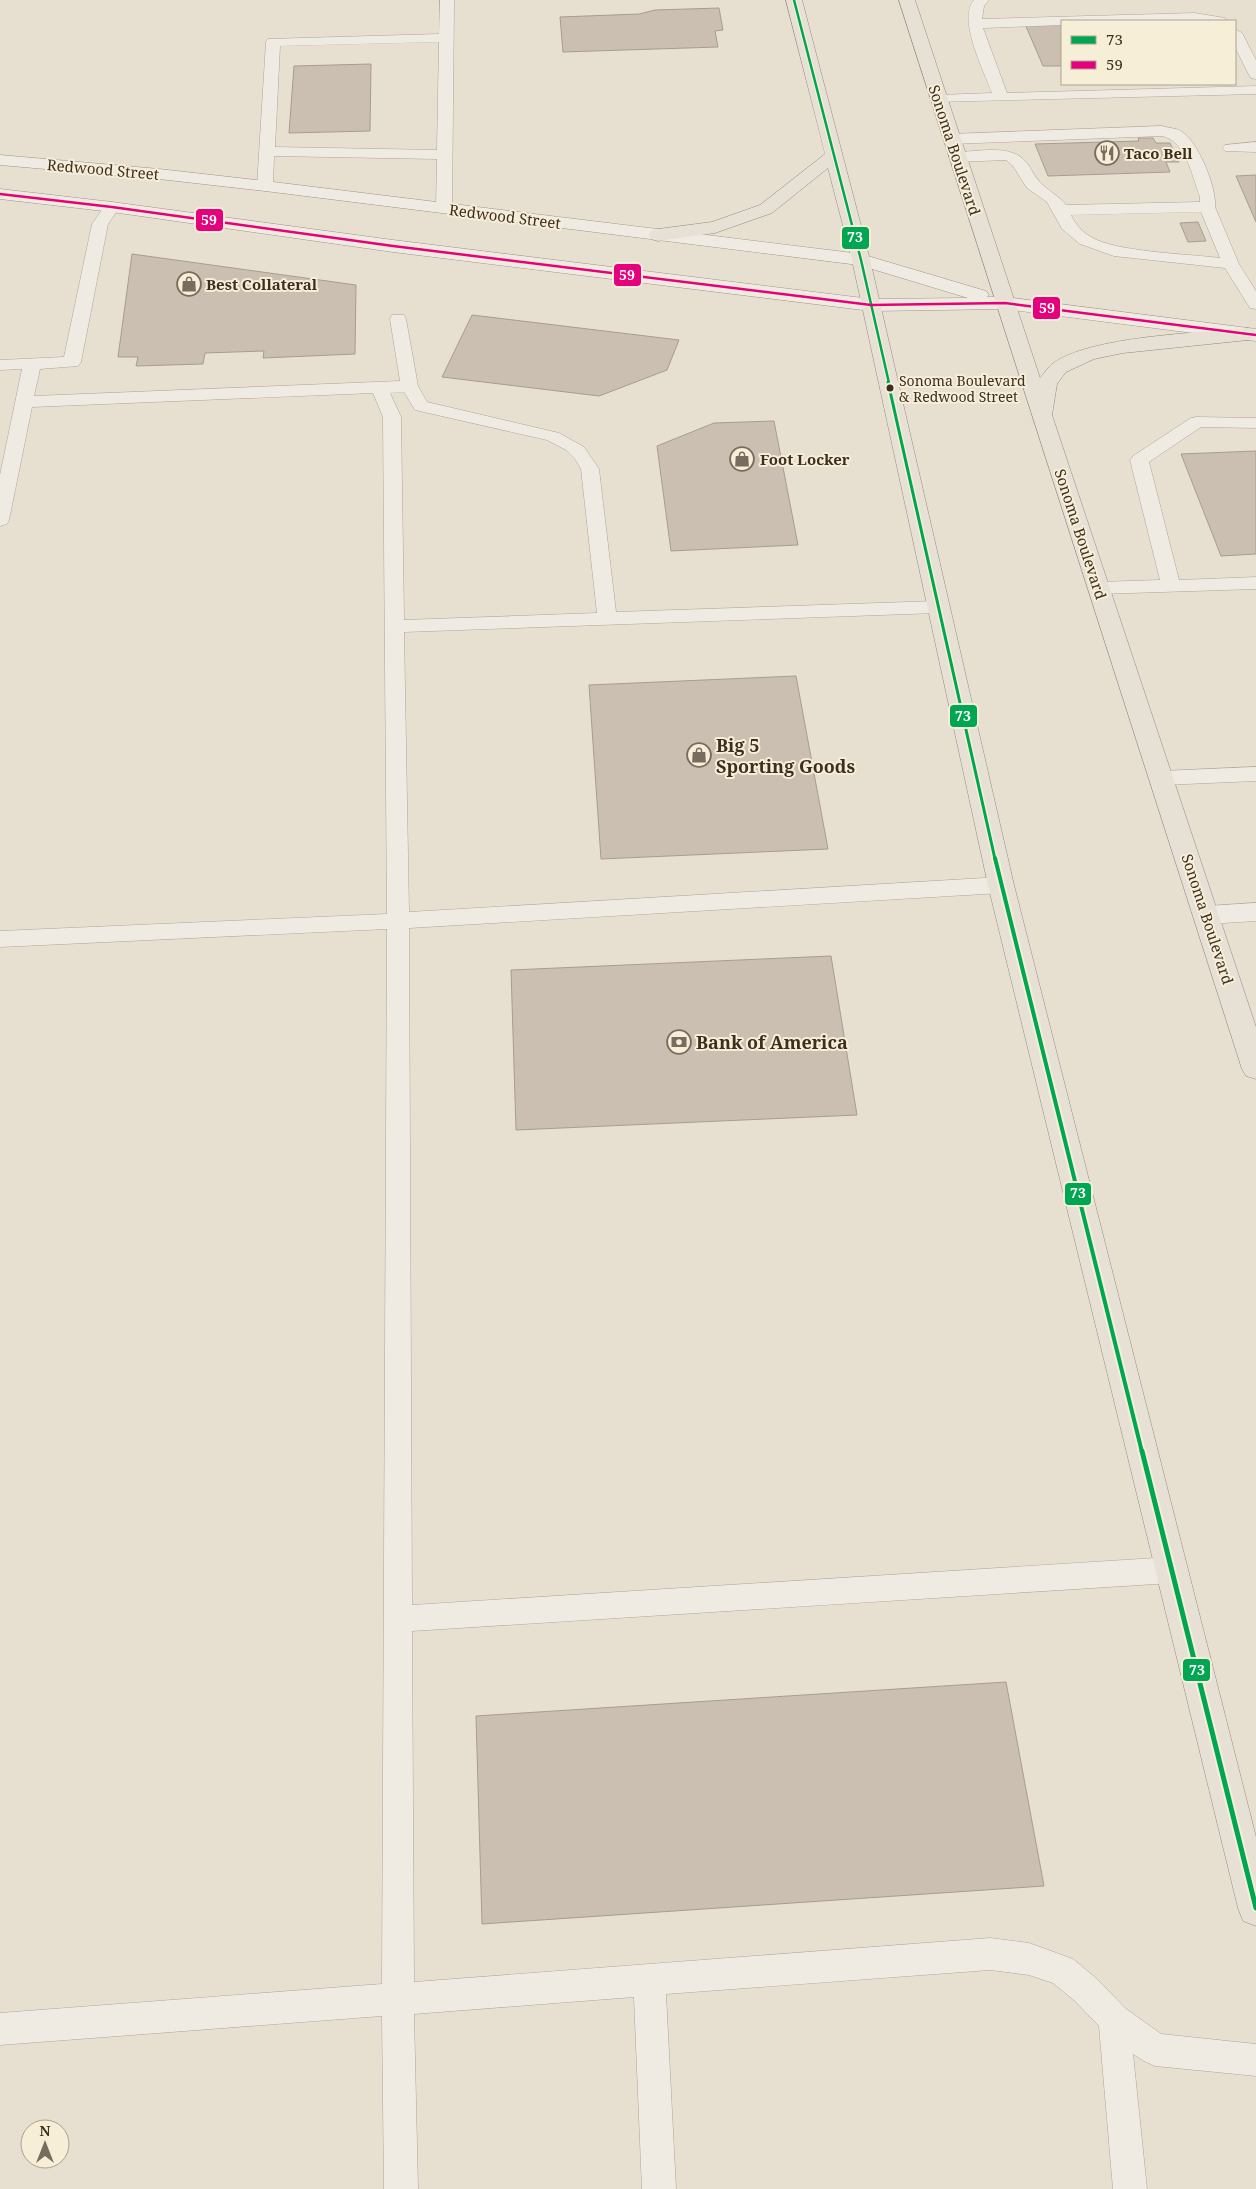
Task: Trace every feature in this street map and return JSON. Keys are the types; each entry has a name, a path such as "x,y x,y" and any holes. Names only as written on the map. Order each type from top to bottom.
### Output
{"main road":[{"path":"794,0 861,260 937,607 1001,885 1256,1908"},
{"name":"Sonoma Boulevard","path":"907,0 1256,1069"},
{"path":"658,235 715,226 766,209 834,156"},
{"name":"Redwood Street","path":"0,160 159,174 265,186 861,260 1005,303"},
{"name":"Redwood Street","path":"0,194 112,207 383,245 871,306 1005,303 1252,334"},
{"path":"1042,417 1046,383 1059,368 1088,354 1123,347 1252,334"},
{"path":"1207,915 1256,912"}],"lane":[{"path":"444,208 447,0"},
{"path":"982,0 977,5 974,24 1001,96"},
{"path":"1096,20 1195,17 1214,20"},
{"path":"974,24 1061,21"},
{"path":"1236,35 1256,75"},
{"path":"265,186 273,42 446,38"},
{"path":"938,99 1256,90"},
{"path":"951,139 1162,131 1175,134 1188,146 1208,197 1207,207 1231,264 1256,304"},
{"path":"1230,148 1256,147"},
{"path":"267,151 445,155"},
{"path":"957,157 1002,154 1011,157 1019,163 1033,185 1053,199 1061,210 1068,226 1086,241 1114,251 1231,264"},
{"path":"0,364 72,362 100,224 112,207"},
{"path":"1061,210 1207,207"},
{"path":"398,319 409,386 421,406 545,434 576,447 584,457 590,469 606,619"},
{"path":"0,520 32,363"},
{"path":"24,402 409,386"},
{"path":"379,388 392,417 395,626 398,921 398,1998 401,2189"},
{"path":"1171,586 1139,460 1197,422 1256,423"},
{"path":"1099,588 1256,583"},
{"path":"395,626 937,607"},
{"path":"1162,778 1256,774"},
{"path":"0,939 398,921 1001,885"},
{"path":"398,1619 1172,1570"},
{"path":"0,2029 990,1954 1029,1959 1062,1970 1086,1990 1114,2019 1155,2050 1256,2060"},
{"path":"648,1979 659,2189"},
{"path":"1114,2019 1130,2189"}],"building":[{"path":"719,8 723,30 715,31 718,47 563,52 560,17 639,14 655,10"},
{"path":"1061,23 1061,66 1043,66 1025,24"},
{"path":"371,64 370,131 289,133 294,66"},
{"name":"Taco Bell","path":"1138,138 1153,138 1156,143 1170,143 1179,162 1166,162 1170,172 1048,176 1035,144 1139,141"},
{"path":"1256,175 1256,222 1236,176"},
{"path":"1198,222 1206,241 1188,242 1180,223"},
{"path":"132,254 356,285 355,354 263,358 264,351 205,353 203,364 136,366 138,357 118,357"},
{"path":"472,315 679,340 667,370 599,396 442,377"},
{"path":"774,421 798,545 671,551 657,446 714,423"},
{"path":"1256,451 1256,554 1221,556 1181,454"},
{"path":"796,676 828,849 601,859 589,685"},
{"name":"Bank of America","path":"831,956 857,1115 516,1130 511,970"},
{"path":"1006,1682 1044,1886 482,1924 476,1716"}],"transit line":[{"name":"73","path":"794,0 861,260 1001,885 1256,1908"},
{"name":"59","path":"0,194 112,207 393,246 871,305 1005,303 1256,335"}],"place":[{"name":"Taco Bell","path":"1107,153"},
{"name":"Best Collateral","path":"189,284"},
{"name":"Sonoma Boulevard & Redwood Street","path":"890,388"},
{"name":"Foot Locker","path":"742,459"},
{"name":"Big 5 Sporting Goods","path":"699,755"},
{"name":"Bank of America","path":"679,1042"}]}
